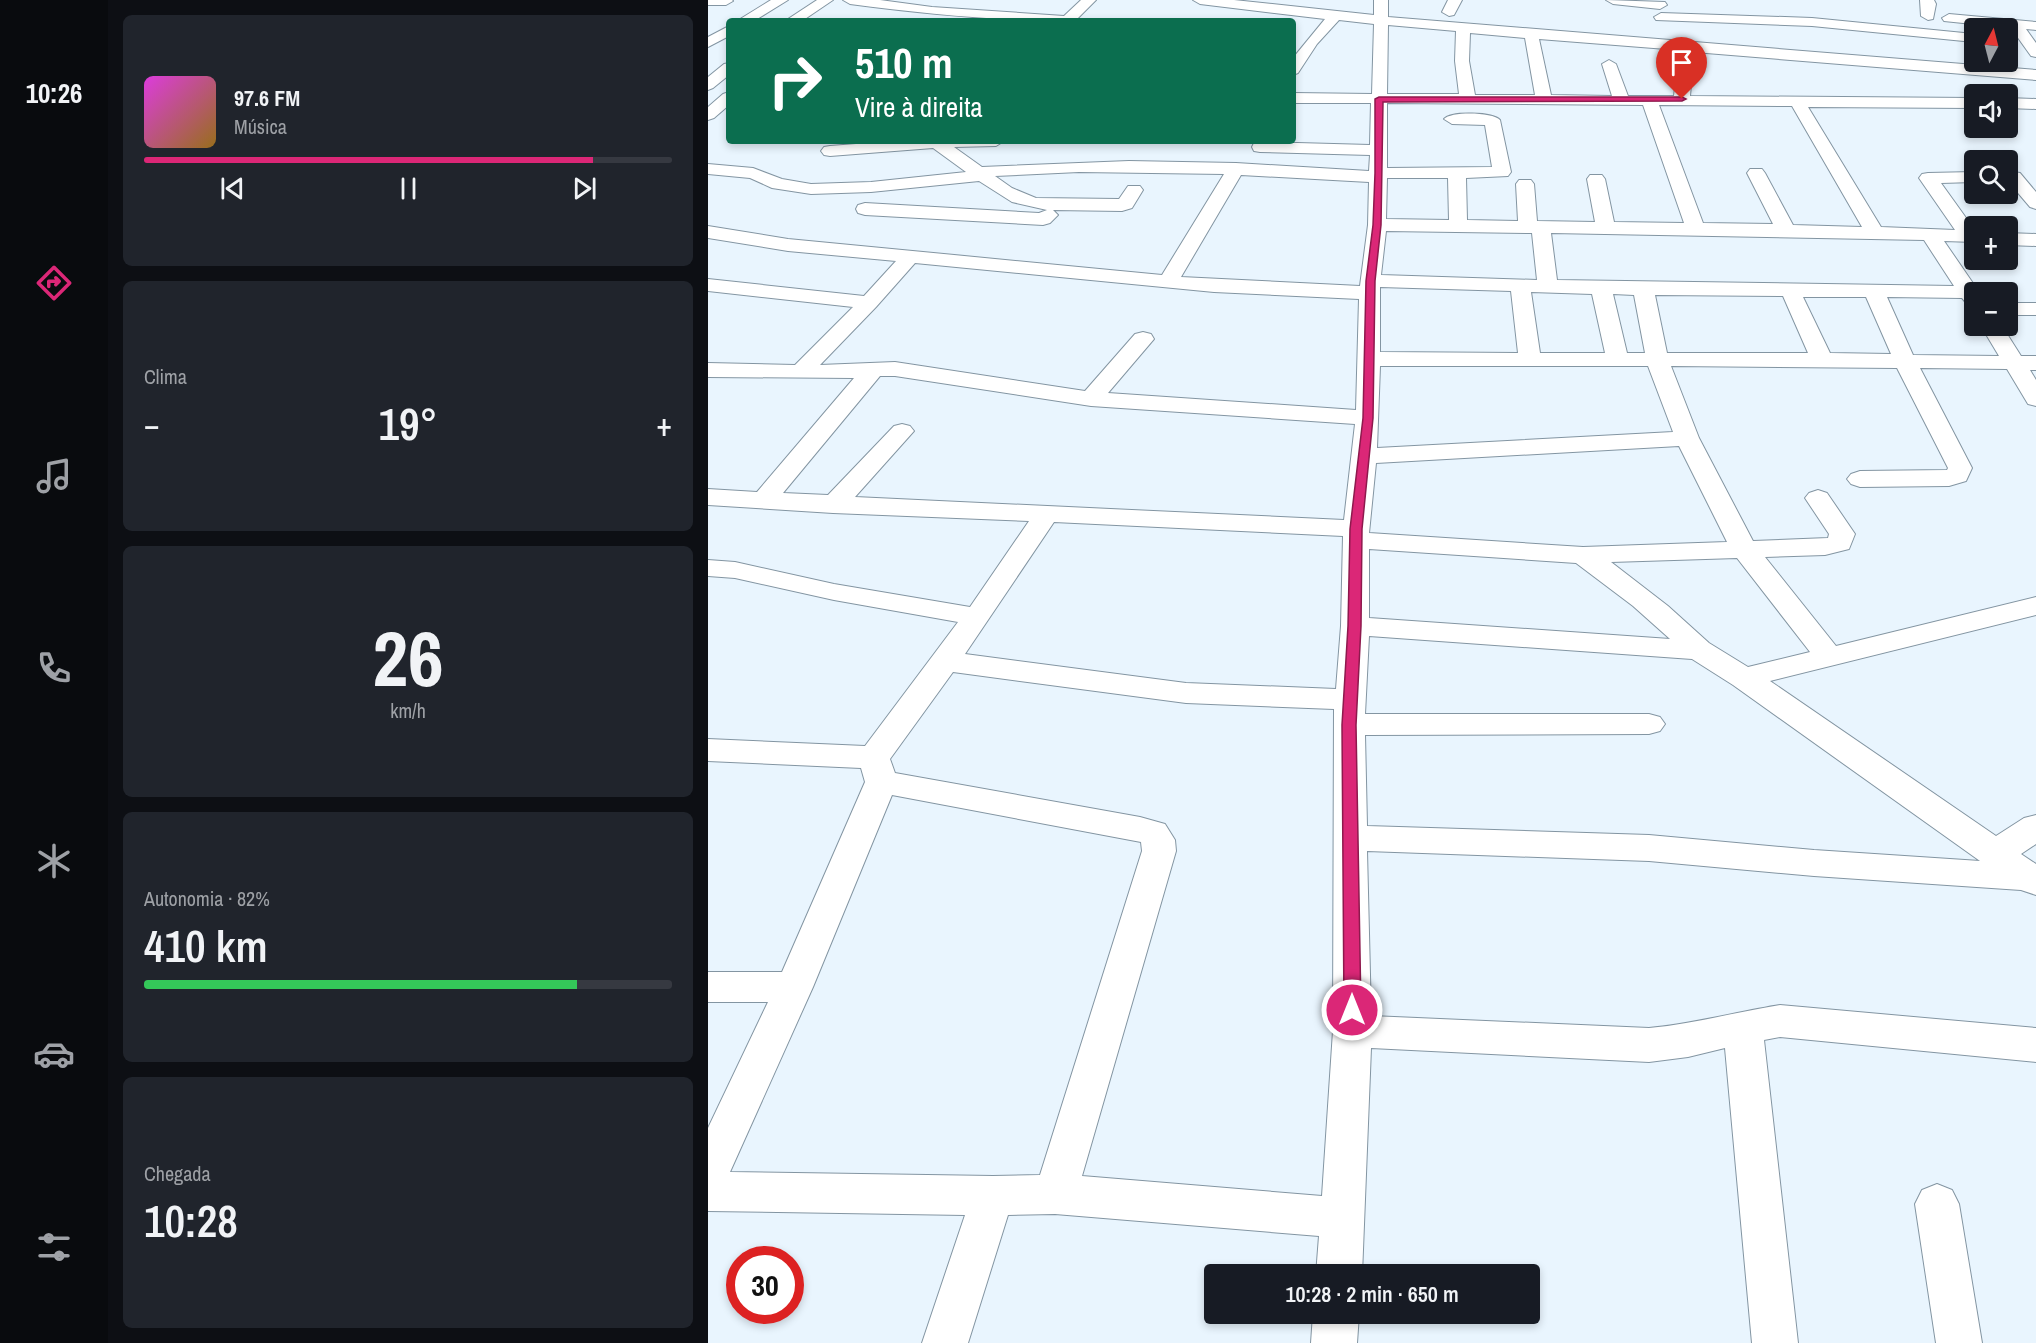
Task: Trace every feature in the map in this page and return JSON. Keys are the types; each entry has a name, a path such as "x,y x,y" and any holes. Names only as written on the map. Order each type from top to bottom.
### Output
{"street":[{"path":"749,18 781,0"},
{"path":"797,18 826,0"},
{"path":"850,0 913,9 1020,18"},
{"path":"908,18 913,9 930,0"},
{"path":"1071,18 1089,0"},
{"path":"1200,0 1220,8 1289,16 1318,14 1336,16 1384,8 1453,13 1530,34 2036,75"},
{"path":"1318,14 1331,0"},
{"path":"1927,0 1929,4 1922,16 1964,20"},
{"path":"708,1 726,1"},
{"path":"1609,1 1739,34"},
{"path":"858,17 876,4"},
{"path":"1812,22 1822,5"},
{"path":"1340,1264 1353,1031 1350,712 1357,535 1368,418 1370,287 1377,225 1379,166 1386,113 1384,8"},
{"path":"1453,13 1468,100"},
{"path":"1659,15 1812,22 1964,37"},
{"path":"1296,65 1311,42 1336,16"},
{"path":"2018,25 2036,26"},
{"path":"2018,28 2032,48"},
{"path":"710,40 726,32"},
{"path":"1923,33 1932,68"},
{"path":"1530,34 1544,99"},
{"path":"1755,37 1804,57"},
{"path":"1682,99 1687,47"},
{"path":"1610,64 1620,99"},
{"path":"708,85 726,70"},
{"path":"708,96 726,96"},
{"path":"1296,98 1386,113 1468,100 1682,99 1964,103"},
{"path":"708,115 726,99"},
{"path":"1649,99 1696,229"},
{"path":"1797,101 1875,233"},
{"path":"2018,104 2034,106"},
{"path":"1260,147 1379,166 1456,173 1502,171 1492,120 1441,119"},
{"path":"830,151 912,144"},
{"path":"938,144 1006,192 1034,203 1122,205 1126,204 1134,190"},
{"path":"708,169 753,173 778,184 811,189 871,188 981,173 1057,167 1379,166"},
{"path":"1168,281 1236,168"},
{"path":"1756,172 1786,230"},
{"path":"1456,173 1458,226"},
{"path":"1964,177 1928,178 1964,225"},
{"path":"2018,177 2036,177"},
{"path":"1596,179 1606,228"},
{"path":"1525,184 1548,286"},
{"path":"2018,185 2036,203"},
{"path":"865,209 1043,219 1047,218 1055,205"},
{"path":"1377,225 1786,230 1964,236"},
{"path":"708,232 788,245 1214,286 1370,287 1520,284 1643,289 1873,290 1964,296"},
{"path":"1930,234 1964,285"},
{"path":"2018,239 2036,240"},
{"path":"801,371 870,303 911,256"},
{"path":"1520,284 1530,359"},
{"path":"708,285 870,303"},
{"path":"1601,288 1618,360"},
{"path":"1643,289 1657,360 1687,438 1725,516 1745,550 1829,657"},
{"path":"1790,290 1822,360"},
{"path":"1860,479 1949,478 1957,476 1959,468 1905,361 1873,290"},
{"path":"2018,309 2036,309"},
{"path":"2001,336 2026,363 2036,399"},
{"path":"1092,399 1143,339"},
{"path":"1368,359 2026,363"},
{"path":"710,372 895,369 1092,399 1368,418"},
{"path":"764,500 873,370"},
{"path":"833,505 902,431"},
{"path":"1364,456 1687,438"},
{"path":"708,497 1046,515 1180,519 1583,555 1825,547 1840,543 1842,534 1818,498"},
{"path":"708,1173 794,987 878,770 945,661 1046,515"},
{"path":"1583,555 1645,600 1699,650 1744,678 2032,880"},
{"path":"708,568 735,570 834,592 977,617"},
{"path":"1744,678 2036,606"},
{"path":"1355,626 1699,650"},
{"path":"945,661 1350,712 1649,724"},
{"path":"708,750 796,753 1153,833 1158,840 1159,851 1055,1194"},
{"path":"1994,854 2036,827"},
{"path":"1352,838 1649,848 2032,880"},
{"path":"708,987 794,987"},
{"path":"1353,1031 1649,1045 1688,1041 1743,1027 1780,1021 2036,1045"},
{"path":"1743,1027 1774,1343"},
{"path":"708,1191 993,1196 1055,1194 1343,1218"},
{"path":"945,1343 993,1196"},
{"path":"1937,1204 1959,1343"},
{"path":"1334,1343 1335,1324"}],"route":[{"path":"1352,1010 1352,838 1349,725 1355,626 1356,529 1368,418 1370,281 1377,225 1379,99 1682,99"}]}
